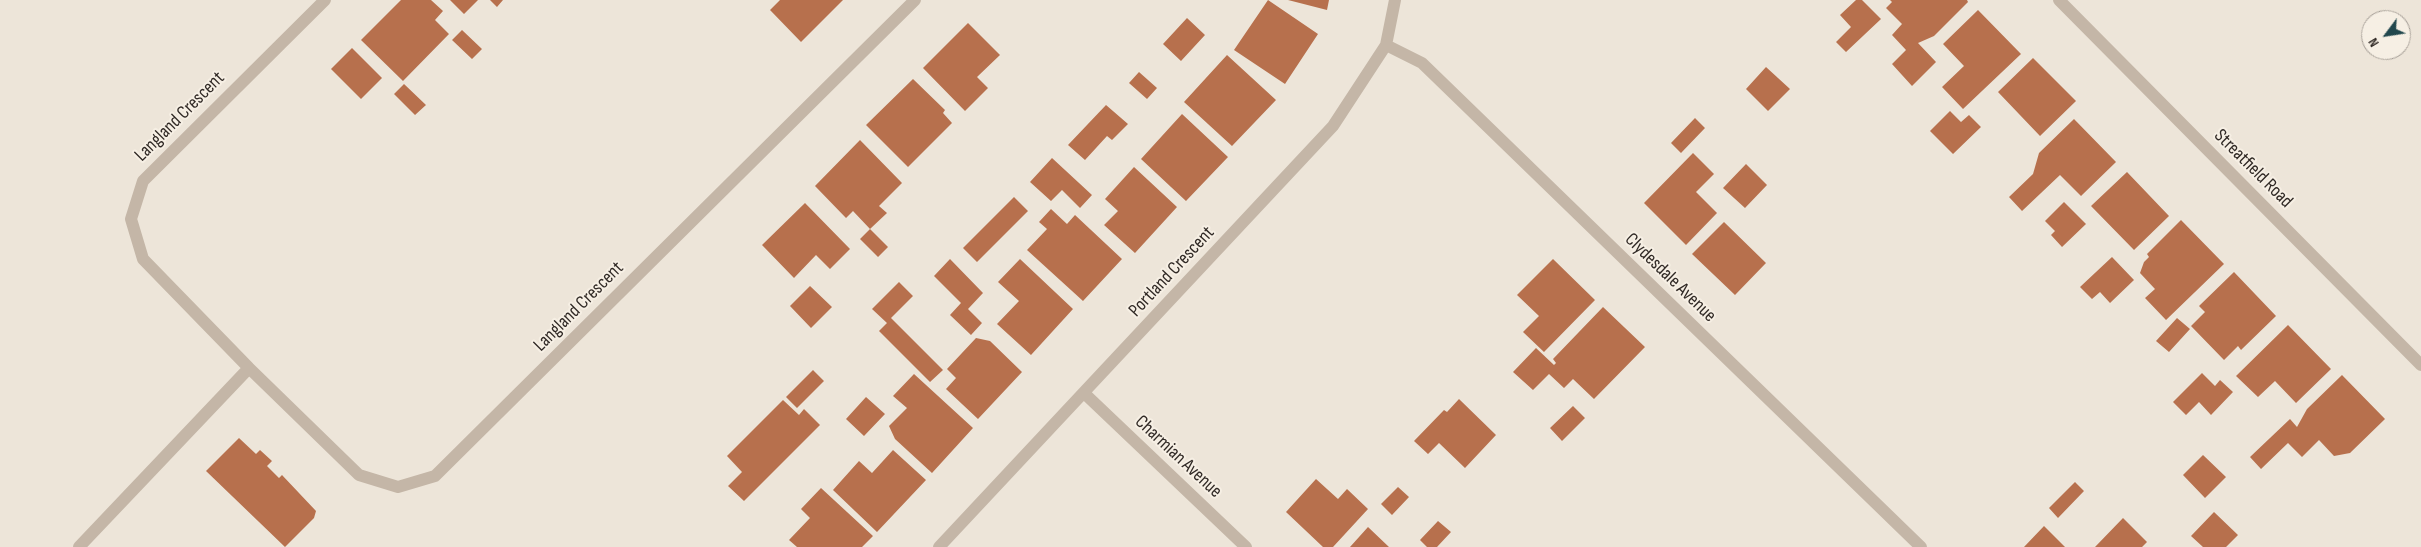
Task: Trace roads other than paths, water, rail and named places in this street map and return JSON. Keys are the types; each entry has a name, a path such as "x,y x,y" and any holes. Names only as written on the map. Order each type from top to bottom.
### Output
{"street":[{"name":"Langland Crescent","path":"324,0 143,181 131,219 142,259 249,368 359,475 398,487 435,476 915,0"},
{"name":"Portland Crescent","path":"939,547 1333,126 1386,45 1395,0"},
{"name":"Streatfield Road","path":"2059,0 2421,365"},
{"name":"Clydesdale Avenue","path":"1386,45 1422,64 1921,547"},
{"path":"79,547 249,368"},
{"name":"Charmian Avenue","path":"1084,393 1246,547"}]}
